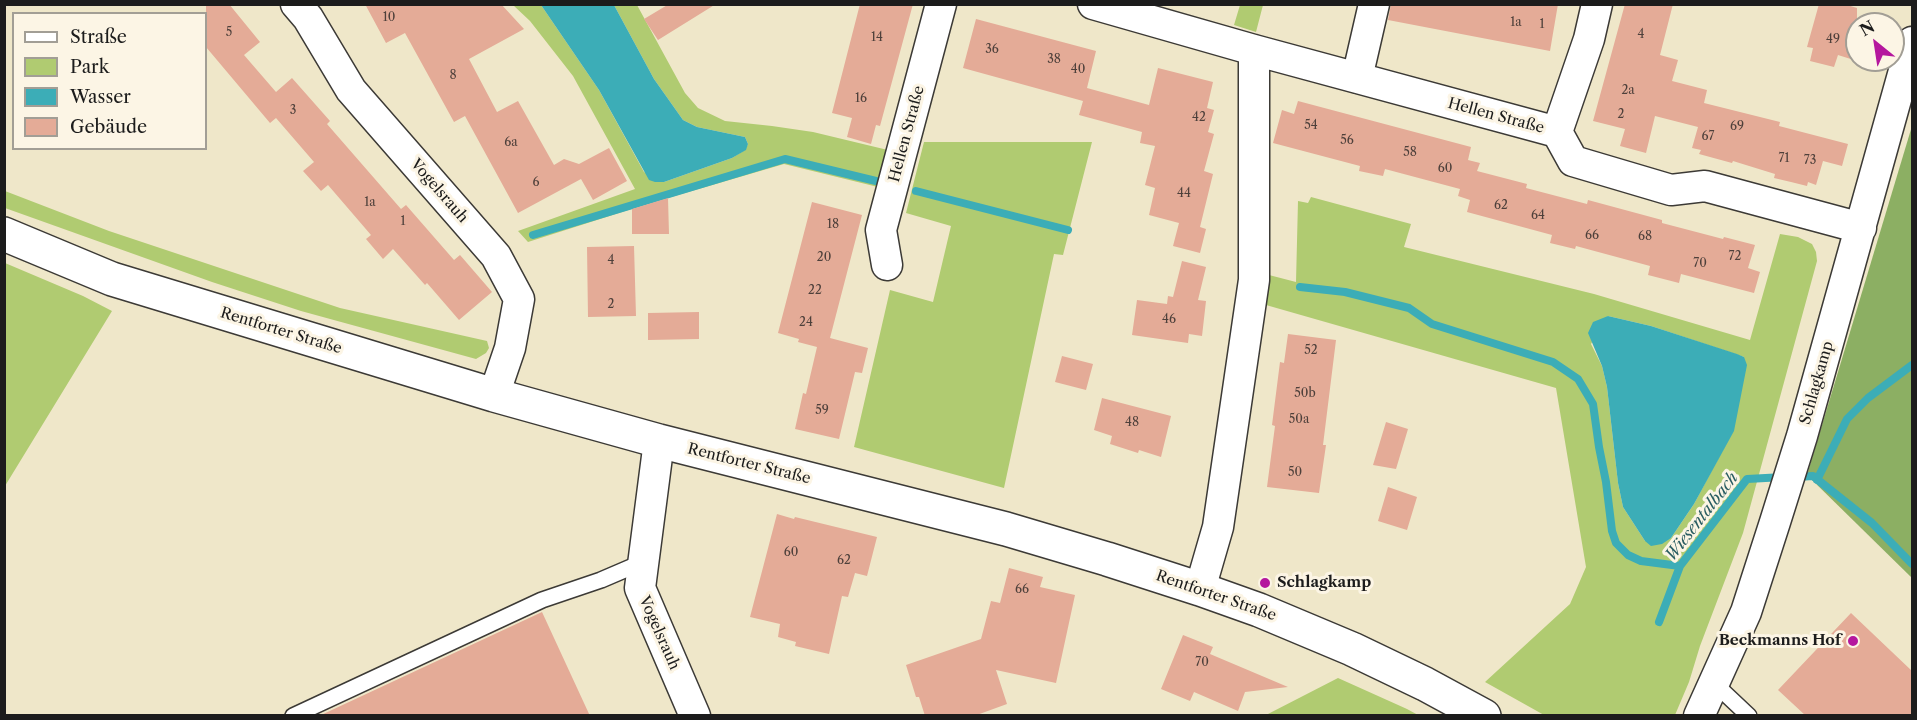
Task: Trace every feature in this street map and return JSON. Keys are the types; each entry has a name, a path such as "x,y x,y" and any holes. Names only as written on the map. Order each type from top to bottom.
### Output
{"main road":[{"name":"Rentforter Straße","path":"4,234 112,279 494,396 659,441 1006,529 1200,589 1259,610 1352,649 1425,684 1484,716"}],"street":[{"name":"Vogelsrauh","path":"297,4 308,18 351,90 496,256 519,299 510,348 494,396"},
{"name":"Hellen Straße","path":"887,265 881,230 941,4"},
{"path":"1357,78 1374,4"},
{"path":"1557,132 1589,39 1597,4"},
{"name":"Hellen Straße","path":"1100,5 1254,50 1557,132 1573,161 1671,190 1705,186 1861,228"},
{"name":"Schlagkamp","path":"1699,716 1749,601 1802,436 1912,42"},
{"path":"1200,589 1218,527 1254,280 1254,50"},
{"name":"Vogelsrauh","path":"659,441 639,588 695,716"}],"lane":[{"path":"293,716 542,600 601,580 643,562"},
{"path":"1714,683 1749,716"}],"green space":[{"path":"513,5 541,5 599,90 644,172 664,182 732,158 745,150 748,144 745,137 697,127 683,120 654,79 614,5 637,5 685,93 698,108 725,121 813,132 892,151 882,188 784,164 528,242 518,231 635,189 573,76 530,21"},
{"path":"1240,5 1263,5 1256,32 1234,25"},
{"path":"1912,126 1912,578 1807,475"},
{"path":"924,142 1092,142 1063,255 1054,254 1004,488 854,447 890,290 933,302 951,226 906,213"},
{"path":"5,191 109,231 340,308 487,341 489,348 486,353 476,359 301,311 212,282 5,208"},
{"path":"1311,197 1411,224 1404,247 1594,294 1750,340 1780,234 1798,237 1812,244 1817,261 1743,533 1675,715 1544,715 1485,682 1570,604 1586,567 1556,388 1266,305 1269,275 1296,282 1298,201 1308,203","holes":["1608,316 1651,326 1744,357 1733,431 1694,504 1671,538 1645,541 1623,507 1607,387 1602,366 1591,344"]},
{"path":"5,263 83,296 112,311 5,486"},
{"path":"1338,678 1407,709 1418,715 1266,715"}],"water":[{"path":"541,5 614,5 654,79 683,120 697,127 745,137 748,144 746,150 732,158 664,182 649,180 599,90"},
{"path":"1608,316 1651,326 1737,354 1744,357 1747,365 1734,431 1694,504 1671,538 1662,544 1651,546 1645,541 1623,507 1607,387 1602,366 1588,333 1593,322"}],"building":[{"path":"206,4 229,4 260,42 244,55 276,92 292,78 330,121 327,124 401,209 406,205 454,260 460,255 492,292 459,320 393,249 383,259 366,239 371,235 328,185 321,191 303,171 314,162 276,118 270,123 207,48"},
{"path":"365,4 501,4 524,29 469,59 497,112 518,101 554,165 564,159 579,164 609,148 627,181 593,200 581,179 518,213 465,116 454,122 405,33 386,43"},
{"path":"669,4 716,4 658,40 644,19"},
{"path":"860,4 913,4 880,126 876,125 871,144 847,137 852,118 832,113"},
{"path":"1391,4 1558,4 1550,51 1388,20"},
{"path":"1625,4 1673,4 1660,55 1678,60 1672,81 1707,90 1704,103 1780,122 1779,126 1848,144 1842,166 1823,161 1816,185 1808,182 1807,186 1774,178 1775,174 1733,161 1732,163 1699,154 1701,150 1692,148 1698,127 1655,116 1646,153 1620,146 1625,129 1593,121"},
{"path":"1819,4 1844,4 1857,8 1857,12 1845,12 1845,57 1838,55 1834,67 1810,61 1813,48 1807,47"},
{"path":"976,19 1096,51 1087,88 1149,105 1158,68 1213,82 1207,108 1214,110 1208,132 1214,134 1204,171 1213,174 1200,227 1206,229 1200,253 1173,246 1179,223 1149,215 1155,188 1145,185 1155,146 1140,143 1142,132 1079,115 1083,101 963,68"},
{"path":"1298,101 1471,147 1468,160 1480,163 1477,171 1527,184 1526,188 1587,204 1588,200 1662,220 1662,223 1755,245 1748,268 1760,272 1754,293 1681,274 1679,283 1648,275 1650,266 1576,246 1575,249 1550,243 1552,235 1467,212 1470,200 1458,196 1460,189 1385,169 1383,176 1359,171 1360,166 1273,143 1282,110 1294,114"},
{"path":"668,198 669,234 632,234 632,209"},
{"path":"812,202 862,215 830,338 868,348 862,373 855,372 839,439 795,429 817,347 778,333"},
{"path":"634,246 636,316 588,317 587,247"},
{"path":"1182,261 1206,267 1198,300 1206,301 1202,336 1189,334 1188,343 1132,335 1137,300 1167,304 1168,296 1173,297"},
{"path":"699,312 699,339 648,340 648,313"},
{"path":"1288,334 1336,340 1319,493 1267,487 1280,362 1284,363"},
{"path":"1062,356 1093,364 1086,390 1055,382"},
{"path":"1102,398 1171,416 1161,457 1139,450 1138,453 1110,444 1112,436 1094,430"},
{"path":"1386,422 1408,429 1396,469 1373,465"},
{"path":"1388,487 1417,497 1407,530 1378,521"},
{"path":"777,514 877,537 867,576 855,573 848,597 842,596 829,654 795,646 796,642 778,637 780,624 750,617"},
{"path":"1009,568 1043,577 1040,587 1075,595 1056,683 996,670 1007,704 974,716 925,716 919,697 916,697 906,665 981,639 991,601 1000,603"},
{"path":"542,612 590,716 319,716"},
{"name":"Beckmanns Hof","path":"1851,613 1912,671 1912,716 1806,716 1778,690"},
{"path":"1183,635 1213,647 1210,654 1288,687 1245,692 1238,711 1194,692 1190,701 1161,689"}],"waterway":[{"path":"533,235 785,159 876,181"},
{"path":"916,191 1068,230"},
{"path":"1300,287 1345,292 1409,308 1432,324 1553,362 1578,379 1593,404 1612,531 1616,543 1628,555 1641,561 1680,566"},
{"path":"1817,480 1847,419 1868,398 1912,365"},
{"name":"Wiesentalbach","path":"1797,477 1813,476 1872,523 1912,564"},
{"name":"Wiesentalbach","path":"1659,622 1680,566 1747,479 1784,477"}],"place":[{"name":"Schlagkamp","path":"1265,583"},
{"name":"Beckmanns Hof","path":"1853,641"}]}
